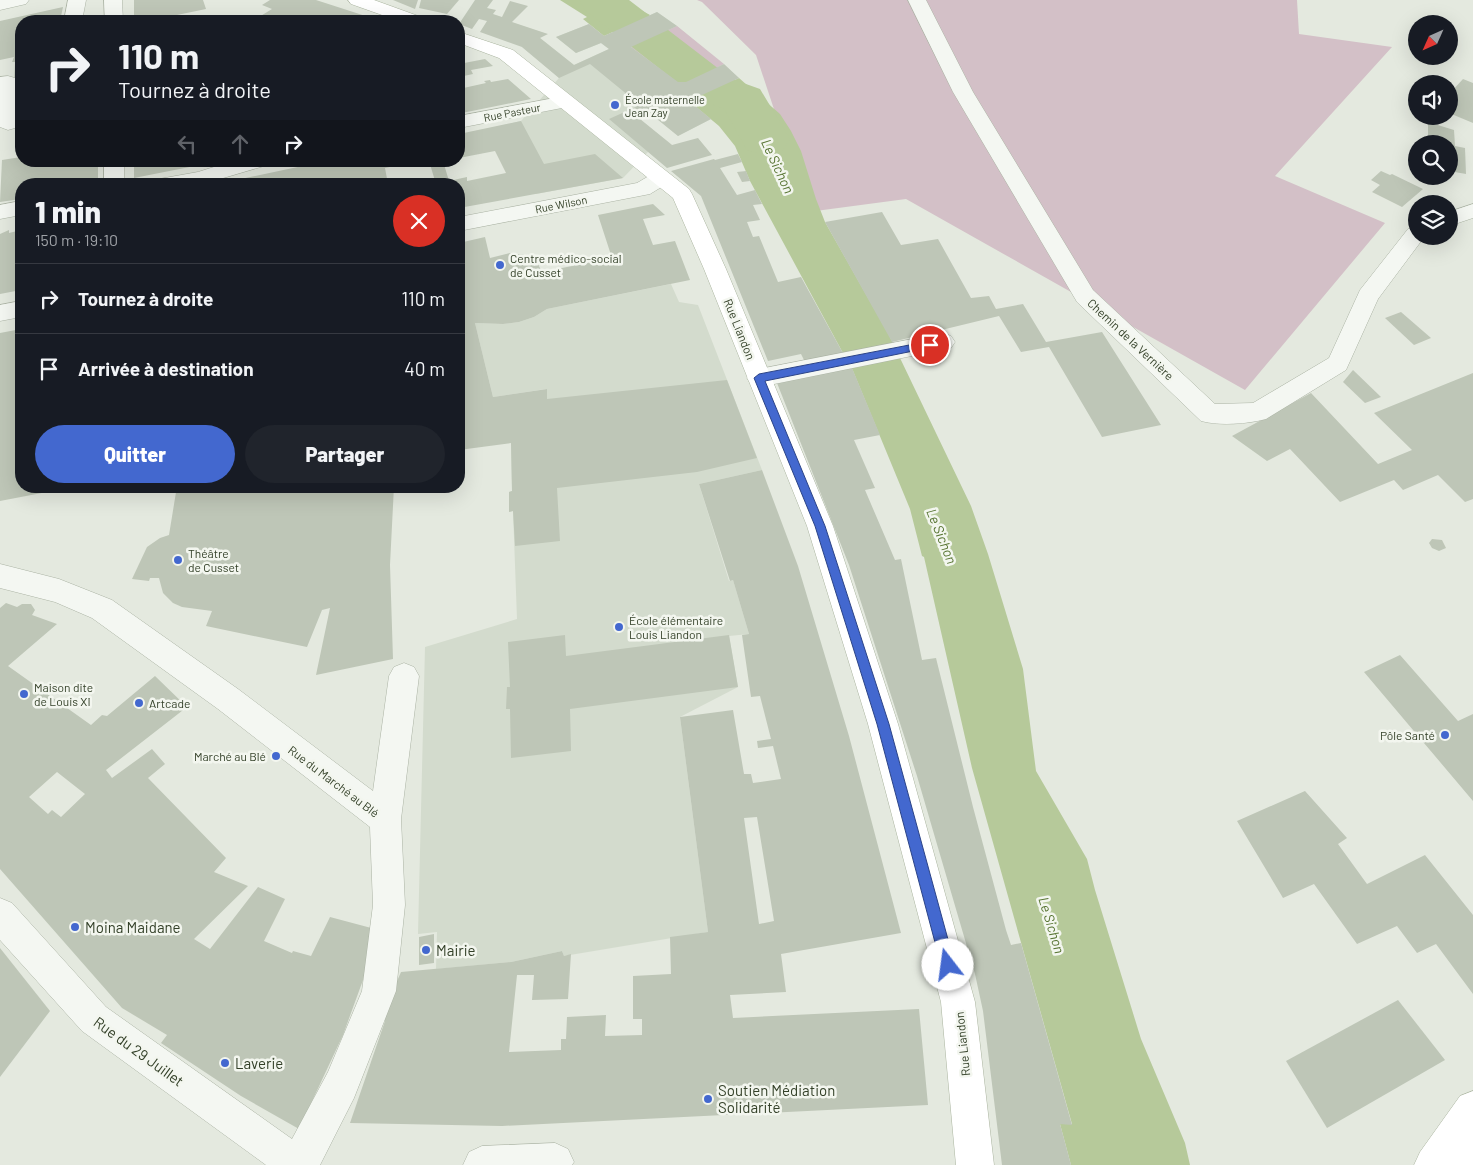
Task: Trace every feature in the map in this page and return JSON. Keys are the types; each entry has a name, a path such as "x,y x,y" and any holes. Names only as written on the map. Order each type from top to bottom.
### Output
{"main road":[{"path":"357,0 398,15"},
{"name":"Rue Liandon","path":"465,39 506,54 682,194 820,526 883,724 958,1002 975,1165"},
{"path":"1433,1165 1468,1118"},
{"path":"1467,1165 1468,1118"}],"street":[{"path":"0,5 20,0"},
{"path":"74,15 77,0"},
{"path":"113,0 114,15"},
{"name":"Chemin de la Vernière","path":"917,0 963,92 1085,296 1210,414 1257,412 1338,364 1368,296 1408,244"},
{"path":"0,83 8,82 14,122 0,145"},
{"name":"Rue Pasteur","path":"465,121 565,102"},
{"path":"209,178 240,167"},
{"name":"Rue Wilson","path":"465,223 643,189 661,178"},
{"path":"0,212 15,209"},
{"path":"1458,216 1473,211"},
{"path":"0,313 15,310"},
{"path":"759,378 943,342"},
{"name":"Rue du Marché au Blé","path":"0,576 59,591 102,609 228,700 385,819 389,905 379,991 341,1085 308,1146 301,1165"},
{"path":"385,819 404,676"},
{"name":"Rue du 29 Juillet","path":"0,915 94,1019 297,1165"},
{"path":"482,1165 555,1162"}],"shaded area":[{"path":"697,0 1297,0 1299,34 1392,47 1275,176 1385,223 1245,390 906,199 808,212 756,55 702,2"},
{"name":"École maternelle Jean Zay","path":"657,12 677,26 739,78 690,101 711,119 678,136 646,110 635,115 672,145 648,152 623,178 536,194 500,126 521,121 559,78 522,47 540,38 574,65 609,49 601,43 576,53 556,37 589,24 604,36"},
{"path":"677,26 724,64 686,82 678,82 631,47"},
{"name":"École élémentaire Louis Liandon","path":"671,284 679,302 698,305 762,470 699,484 729,581 733,580 749,634 729,636 738,687 680,717 708,932 564,956 562,951 511,962 436,969 437,932 418,934 425,647 517,619 513,511 509,512 509,492 512,491 511,443 550,437 546,389 493,397 475,323 503,324 519,322 534,317 547,309"}],"water":[{"path":"560,0 622,0 650,15 604,36 583,19 587,17"},
{"path":"739,78 780,114 791,131 801,151 825,222 888,333 971,506 988,554 1023,669 1036,771 1087,859 1141,1039 1185,1143 1190,1165 1071,1165 1060,1124 1072,1124 972,768 924,557 922,556 910,509 846,354 844,355 750,181 735,146 719,126 689,101"}],"building":[{"path":"134,0 203,0 206,9 177,15 134,15"},
{"path":"270,0 316,0 362,15 262,15 272,9 262,5"},
{"path":"393,0 418,0 415,9"},
{"path":"421,0 459,0 447,14 419,8"},
{"path":"475,0 493,0 487,8 496,10 493,14 502,17 510,1 528,6 512,22 548,34 540,38 574,65 609,49 601,43 576,53 556,37 589,24 604,36 657,12 677,26 631,47 678,82 686,82 724,64 739,78 689,101 711,119 678,136 646,110 635,115 672,145 698,138 712,155 667,168 609,119 640,105 590,64 559,78 522,47 480,32 487,21 479,19 472,29 465,26 465,15"},
{"path":"63,7 61,15 27,15"},
{"path":"15,18 15,62 12,62 14,57 0,60 0,21"},
{"path":"485,59 493,66 471,70 473,74 465,76 465,63"},
{"path":"15,62 15,105 9,106 14,85"},
{"path":"508,79 531,99 465,112 465,88 486,83 484,81 490,80 491,82"},
{"path":"1463,79 1473,83 1473,123 1458,117 1458,84"},
{"path":"521,121 544,164 595,154 623,178 465,207 465,178 462,178 467,177 467,181 506,173 495,151 465,157 465,133"},
{"path":"1428,125 1438,125 1454,130 1454,135 1428,135"},
{"path":"1458,147 1465,148 1466,174 1458,173"},
{"path":"738,154 742,162 720,168 737,195 755,190 762,204 753,205 760,220 747,222 753,237 759,236 778,282 801,277 844,355 805,362 801,354 768,361 701,196 671,171"},
{"path":"15,158 15,167 98,167 98,178 15,178 15,200 0,202 2,160"},
{"path":"134,167 190,167 134,178"},
{"path":"298,167 390,167 385,168 387,178 245,178"},
{"path":"431,167 445,167 448,178 434,178"},
{"path":"746,171 750,181 742,182 737,172"},
{"path":"1381,171 1408,182 1408,185 1415,185 1423,189 1416,195 1408,195 1408,202 1402,207 1372,192 1380,185 1371,180"},
{"path":"653,204 665,215 643,219 653,245 675,241 690,280 547,309 534,317 519,322 503,324 475,323 493,397 547,389 547,399 727,380 757,458 697,472 557,488 560,541 515,546 513,511 509,512 509,492 512,491 511,443 465,449 465,242 485,237 490,258 510,253 524,255 537,262 542,272 612,258 598,215"},
{"path":"882,212 901,245 938,239 971,298 989,296 996,309 1023,304 1046,342 1102,332 1161,425 1102,437 1049,347 1021,352 999,316 892,342 825,222"},
{"path":"9,230 9,233 15,232 15,291 0,294 0,234"},
{"path":"1401,312 1431,338 1414,345 1385,318"},
{"path":"15,330 15,493 42,493 0,501 0,333"},
{"path":"852,368 880,435 854,440 875,488 865,490 895,560 901,559 922,660 936,658 1006,930 1011,945 1021,943 1072,1125 1060,1124 1071,1165 1002,1165 983,1011 975,974 917,776 849,565 777,383"},
{"path":"1353,370 1381,397 1365,403 1343,382"},
{"path":"1473,373 1473,499 1465,502 1438,475 1403,490 1394,480 1340,502 1290,449 1267,461 1232,436 1311,393 1378,464 1412,450 1374,413"},
{"path":"762,470 798,566 849,736 901,933 781,954 786,992 730,995 733,1018 919,1009 928,1105 502,1126 350,1123 385,1021 380,1020 401,972 511,962 562,951 564,956 571,954 568,999 532,1000 534,975 517,975 509,1052 561,1050 561,1039 566,1039 567,1017 606,1015 605,1036 642,1035 642,1019 633,1019 633,976 671,974 670,937 708,932 680,717 733,710 744,774 751,774 753,783 781,779 773,746 758,748 757,741 771,739 760,696 751,697 742,635 749,634 733,580 730,581 699,484","holes":["757,817 774,921 759,924 744,818"]},
{"path":"176,493 394,493 390,565 393,659 316,675 330,608 322,610 307,647 206,626 212,611 182,607 173,603 163,593 159,578 150,578 149,581 132,579 147,547 160,538 169,535"},
{"path":"1432,539 1442,540 1446,548 1439,551 1432,548 1429,543"},
{"path":"6,603 17,607 22,604 31,604 35,610 32,615 57,624 8,666 91,725 102,715 107,716 155,676 187,707 106,770 112,778 152,749 165,764 148,778 226,858 214,872 248,886 194,939 210,949 258,887 285,899 264,941 292,953 293,951 311,956 330,917 375,929 363,980 343,1035 299,1129 241,1096 161,1043 167,1035 122,1008 0,869 0,608","holes":["57,772 85,794 61,817 52,810 48,814 29,797"]},
{"path":"565,635 566,656 729,635 738,687 570,709 571,751 511,758 510,709 506,709 507,687 510,687 508,642"},
{"name":"Pôle Santé","path":"1400,655 1458,721 1473,714 1473,801 1364,672"},
{"path":"1305,791 1347,838 1338,844 1367,884 1425,855 1473,915 1473,994 1436,944 1417,953 1397,926 1357,944 1314,884 1283,898 1237,821"},
{"name":"Mairie","path":"434,934 434,963 419,965 419,937"},
{"path":"0,948 50,1011 0,1077"},
{"path":"1398,1000 1445,1060 1327,1128 1286,1061"}],"waterway":[{"name":"Le Sichon","path":"601,0 715,89 743,99 765,139"}],"place":[{"name":"École maternelle Jean Zay","path":"615,105"},
{"name":"Centre médico-social de Cusset","path":"500,265"},
{"name":"Théâtre de Cusset","path":"178,560"},
{"name":"École élémentaire Louis Liandon","path":"619,627"},
{"name":"Maison dite de Louis XI","path":"24,694"},
{"name":"Artcade","path":"139,703"},
{"name":"Pôle Santé","path":"1445,735"},
{"name":"Marché au Blé","path":"276,756"},
{"name":"Moina Maidane","path":"75,927"},
{"name":"Mairie","path":"426,950"},
{"name":"Laverie","path":"225,1063"},
{"name":"Soutien Médiation Solidarité","path":"708,1099"}],"route":[{"path":"930,345 759,378 820,526 883,724 948,965"}]}
